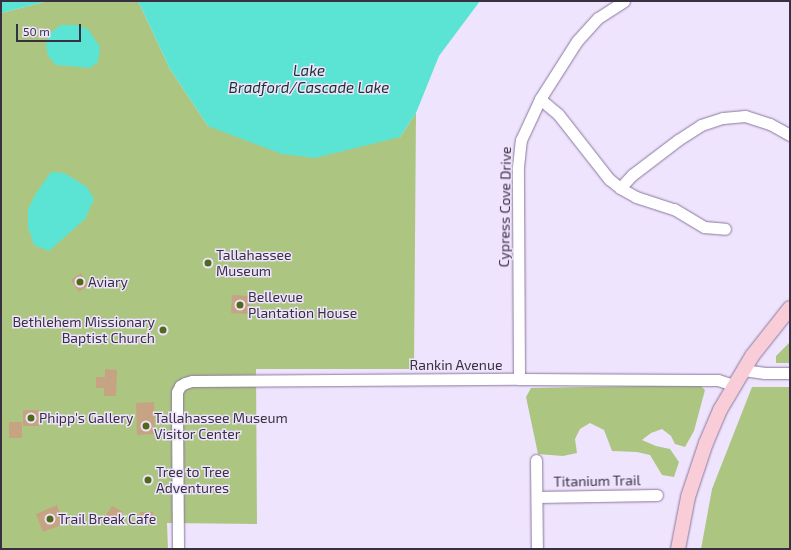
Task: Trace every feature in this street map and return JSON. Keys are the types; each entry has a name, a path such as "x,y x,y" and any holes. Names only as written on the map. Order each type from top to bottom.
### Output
{"main road":[{"path":"678,549 683,518 696,469 706,443 733,385 770,330 790,308"}],"street":[{"name":"Cypress Cove Drive","path":"519,379 518,167 520,146 525,129 540,99 566,56 590,26 605,12 624,1"},
{"path":"540,99 558,114 609,179 620,188 636,197 674,209 704,227 725,229"},
{"path":"620,188 632,175 678,140 701,125 723,118 745,116 770,124 790,135"},
{"path":"743,370 765,374 790,374"},
{"name":"Rankin Avenue","path":"178,549 177,400 180,386 185,383 192,381 519,379 718,380 733,385"},
{"path":"536,460 537,549"},
{"name":"Titanium Trail","path":"537,496 657,495"}],"shaded area":[{"name":"Tallahassee Museum","path":"48,1 137,1 170,69 208,126 400,137 416,113 414,369 256,369 257,524 167,523 168,549 1,549 1,13"},
{"path":"790,342 790,363 776,363 776,356"},
{"path":"700,385 705,390 694,431 685,447 675,444 671,436 662,429 651,433 642,440 656,446 670,449 679,462 674,477 662,475 650,455 637,452 612,451 604,430 590,423 580,429 575,439 577,453 563,456 538,454 526,397 531,388"},
{"path":"752,387 790,387 790,549 701,549 712,489"}],"water":[{"path":"1,1 48,1 1,13"},
{"name":"Lake Bradford/Cascade Lake","path":"137,1 480,1 439,56 416,113 400,137 315,158 282,154 208,126 170,69"},
{"path":"61,25 77,25 88,29 100,47 98,62 90,68 56,65 48,56 46,45 49,34"},
{"path":"51,172 64,173 87,187 94,199 85,219 49,251 34,245 28,227 28,209 35,195"}],"building":[{"name":"Aviary","path":"81,273 88,285 79,292 71,280"},
{"name":"Bellevue Plantation House","path":"232,295 250,296 249,314 231,313"},
{"path":"105,369 117,370 116,396 104,396 104,388 96,388 96,377 105,377"},
{"name":"Tallahassee Museum Visitor Center","path":"154,402 155,434 137,435 136,403"},
{"name":"Phipp's Gallery","path":"23,410 39,410 39,426 23,426"},
{"path":"9,422 22,422 22,438 9,438"},
{"name":"Trail Break Cafe","path":"57,505 64,524 43,532 36,514"},
{"path":"112,506 123,512 117,521 106,515"},
{"path":"140,512 153,512 153,520 140,521"}],"place":[{"name":"Tallahassee Museum","path":"208,263"},
{"name":"Aviary","path":"80,282"},
{"name":"Bellevue Plantation House","path":"240,305"},
{"name":"Bethlehem Missionary Baptist Church","path":"163,330"},
{"name":"Phipp's Gallery","path":"31,418"},
{"name":"Tallahassee Museum Visitor Center","path":"146,426"},
{"name":"Tree to Tree Adventures","path":"148,480"},
{"name":"Trail Break Cafe","path":"50,519"}]}
